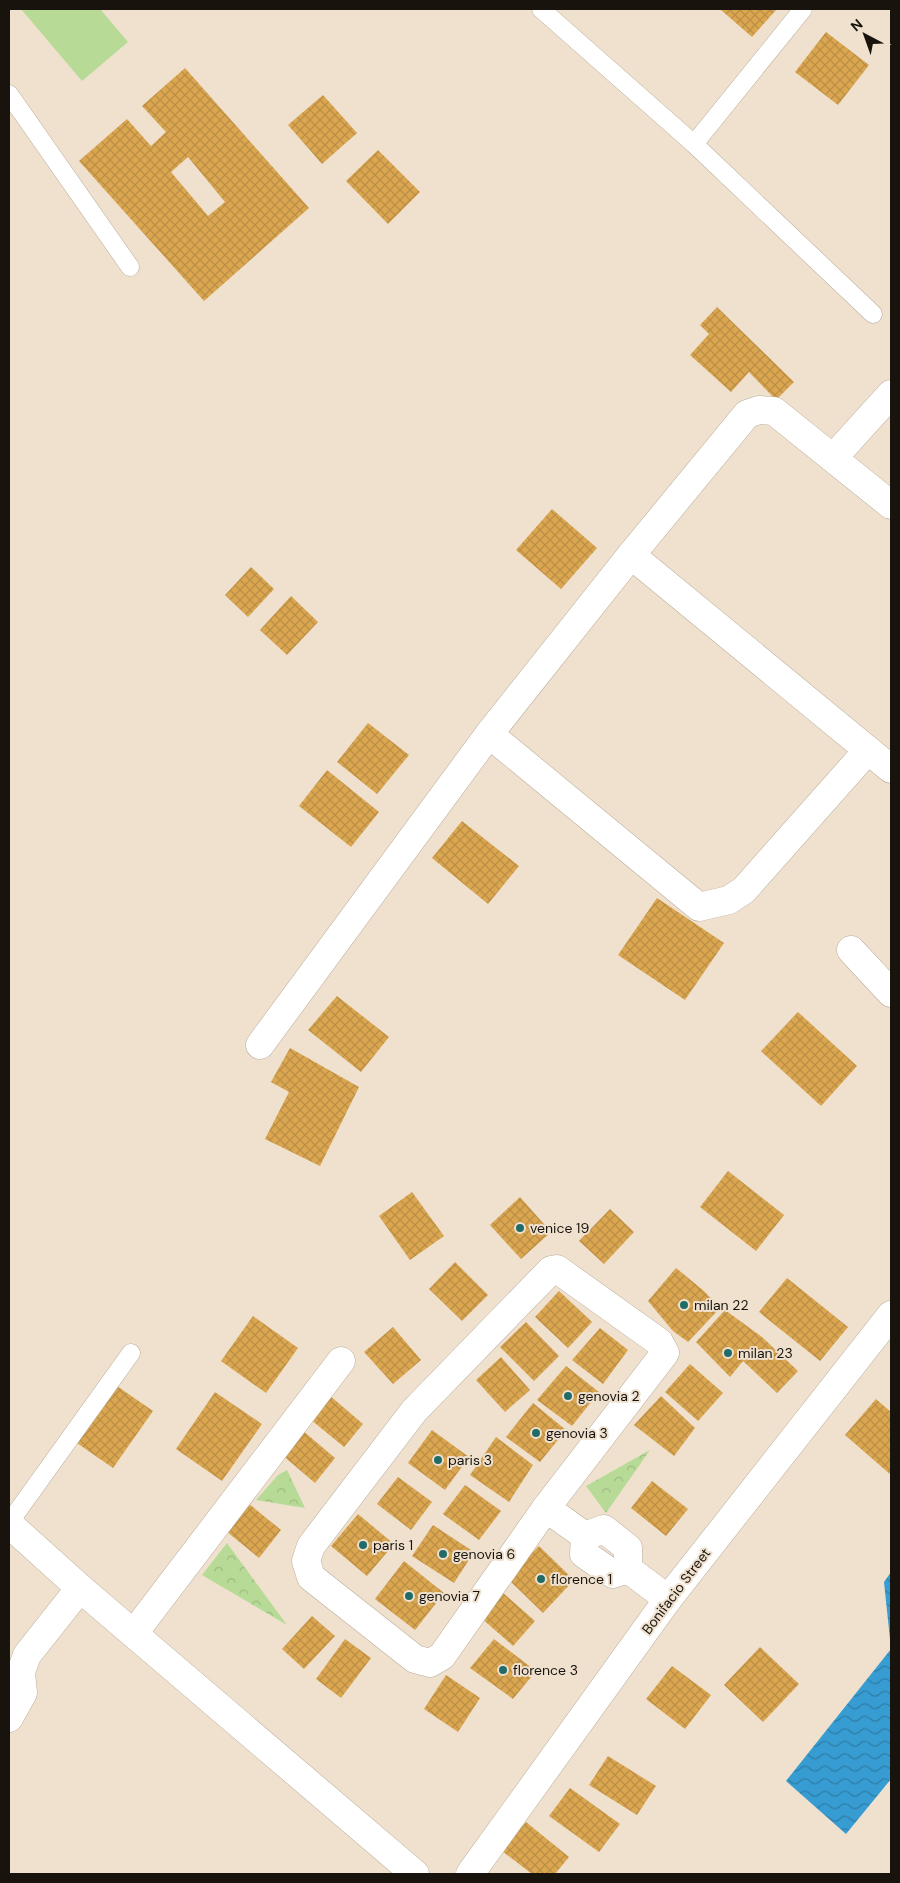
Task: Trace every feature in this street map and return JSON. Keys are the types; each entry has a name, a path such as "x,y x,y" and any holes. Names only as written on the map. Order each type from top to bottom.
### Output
{"street":[{"path":"834,458 891,394"},
{"path":"260,1045 489,734 631,554 747,414 759,410 774,411 891,506"},
{"path":"631,554 891,769"},
{"path":"489,734 699,907 730,900 744,890 868,750"},
{"path":"851,950 891,993"},
{"path":"557,1269 659,1342 665,1353 546,1508 442,1656 430,1663 415,1659 311,1577 306,1561 311,1546 414,1411 551,1270 557,1269"},
{"name":"Bonifacio Street","path":"470,1874 668,1599 891,1315"},
{"path":"134,1633 341,1361"},
{"path":"546,1508 585,1536 584,1554 613,1574 628,1569 668,1599"},
{"path":"9,1523 80,1588 415,1874"},
{"path":"9,1718 23,1693 21,1672 27,1655 80,1588"}],"lane":[{"path":"541,9 694,144 874,314"},
{"path":"694,144 804,9"},
{"path":"9,94 130,267"},
{"path":"9,1523 131,1353"}],"green space":[{"path":"21,9 100,9 128,42 82,81"},
{"path":"650,1450 606,1513 586,1486"},
{"path":"287,1470 305,1508 256,1500 278,1475"},
{"path":"227,1543 287,1625 202,1575"}],"water":[{"path":"891,1572 891,1649 884,1582"},
{"path":"891,1649 891,1779 846,1834 786,1781"}],"building":[{"path":"722,9 777,9 752,37"},
{"path":"826,32 869,65 838,105 795,72"},
{"path":"185,68 309,208 204,301 79,161 127,119 151,146 166,132 142,106","holes":["188,157 225,202 208,216 171,172"]},
{"path":"323,95 357,133 322,164 288,125"},
{"path":"378,150 420,192 388,224 346,181"},
{"path":"717,307 794,382 776,400 749,372 731,392 690,355 709,334 700,325"},
{"path":"552,509 597,548 561,589 516,550"},
{"path":"251,567 274,589 248,617 225,595"},
{"path":"291,596 318,622 287,655 260,630"},
{"path":"368,723 409,755 377,794 337,762"},
{"path":"327,770 379,812 351,847 299,806"},
{"path":"462,821 519,866 488,904 432,858"},
{"path":"657,898 724,943 685,1000 618,955"},
{"path":"337,996 389,1037 361,1072 308,1030"},
{"path":"798,1012 857,1066 821,1106 761,1051"},
{"path":"290,1048 359,1087 320,1166 265,1139 289,1092 271,1082"},
{"path":"728,1171 784,1215 756,1251 700,1207"},
{"path":"412,1192 444,1236 410,1260 379,1216"},
{"name":"venice 19","path":"520,1197 551,1232 521,1259 490,1225"},
{"path":"610,1209 634,1232 604,1264 579,1241"},
{"path":"455,1262 488,1295 462,1321 429,1289"},
{"name":"milan 22","path":"676,1268 704,1291 720,1308 688,1342 673,1331 648,1301"},
{"path":"787,1278 848,1327 820,1361 759,1312"},
{"path":"559,1291 592,1322 568,1348 535,1317"},
{"name":"milan 23","path":"725,1310 762,1337 798,1371 777,1393 743,1361 730,1377 696,1342"},
{"path":"253,1316 298,1348 266,1393 221,1361"},
{"path":"526,1322 559,1356 534,1381 500,1347"},
{"path":"393,1327 421,1360 393,1384 364,1352"},
{"path":"600,1328 628,1350 603,1384 572,1360"},
{"path":"501,1357 530,1390 505,1412 476,1380"},
{"path":"690,1364 723,1393 698,1421 665,1392"},
{"name":"genovia 2","path":"566,1366 599,1392 572,1426 537,1400"},
{"path":"114,1384 153,1411 113,1468 74,1441"},
{"path":"215,1392 262,1424 222,1481 176,1449"},
{"path":"329,1395 363,1424 344,1447 310,1419"},
{"path":"661,1396 695,1428 674,1456 634,1425"},
{"path":"876,1399 891,1412 891,1475 845,1435"},
{"name":"genovia 3","path":"533,1403 566,1430 540,1462 506,1437"},
{"path":"302,1430 335,1458 315,1483 281,1454"},
{"name":"paris 3","path":"432,1430 469,1457 445,1490 408,1463"},
{"path":"496,1437 533,1465 509,1502 470,1475"},
{"path":"398,1477 432,1502 411,1530 377,1504"},
{"path":"652,1481 688,1509 666,1536 631,1508"},
{"path":"465,1485 501,1511 479,1540 443,1514"},
{"path":"248,1503 281,1530 259,1558 226,1531"},
{"name":"paris 1","path":"358,1514 394,1544 367,1576 331,1546"},
{"name":"genovia 6","path":"433,1525 474,1552 454,1583 412,1556"},
{"name":"florence 1","path":"539,1546 574,1580 543,1613 507,1578"},
{"name":"genovia 7","path":"404,1561 444,1593 415,1630 375,1599"},
{"path":"502,1592 535,1621 513,1646 480,1617"},
{"path":"312,1616 335,1636 304,1669 282,1649"},
{"path":"345,1639 371,1658 341,1698 316,1679"},
{"name":"florence 3","path":"494,1639 536,1671 513,1699 470,1668"},
{"path":"760,1647 799,1684 763,1722 724,1685"},
{"path":"672,1666 711,1695 685,1729 646,1699"},
{"path":"446,1675 480,1698 458,1732 424,1709"},
{"path":"608,1756 656,1786 637,1815 589,1785"},
{"path":"570,1788 620,1824 599,1852 549,1816"},
{"path":"526,1822 569,1857 555,1874 532,1874 502,1851"}],"place":[{"name":"venice 19","path":"520,1228"},
{"name":"milan 22","path":"684,1305"},
{"name":"milan 23","path":"728,1353"},
{"name":"genovia 2","path":"568,1396"},
{"name":"genovia 3","path":"536,1433"},
{"name":"paris 3","path":"438,1460"},
{"name":"paris 1","path":"363,1545"},
{"name":"genovia 6","path":"443,1554"},
{"name":"florence 1","path":"541,1579"},
{"name":"genovia 7","path":"409,1596"},
{"name":"florence 3","path":"503,1670"}]}
